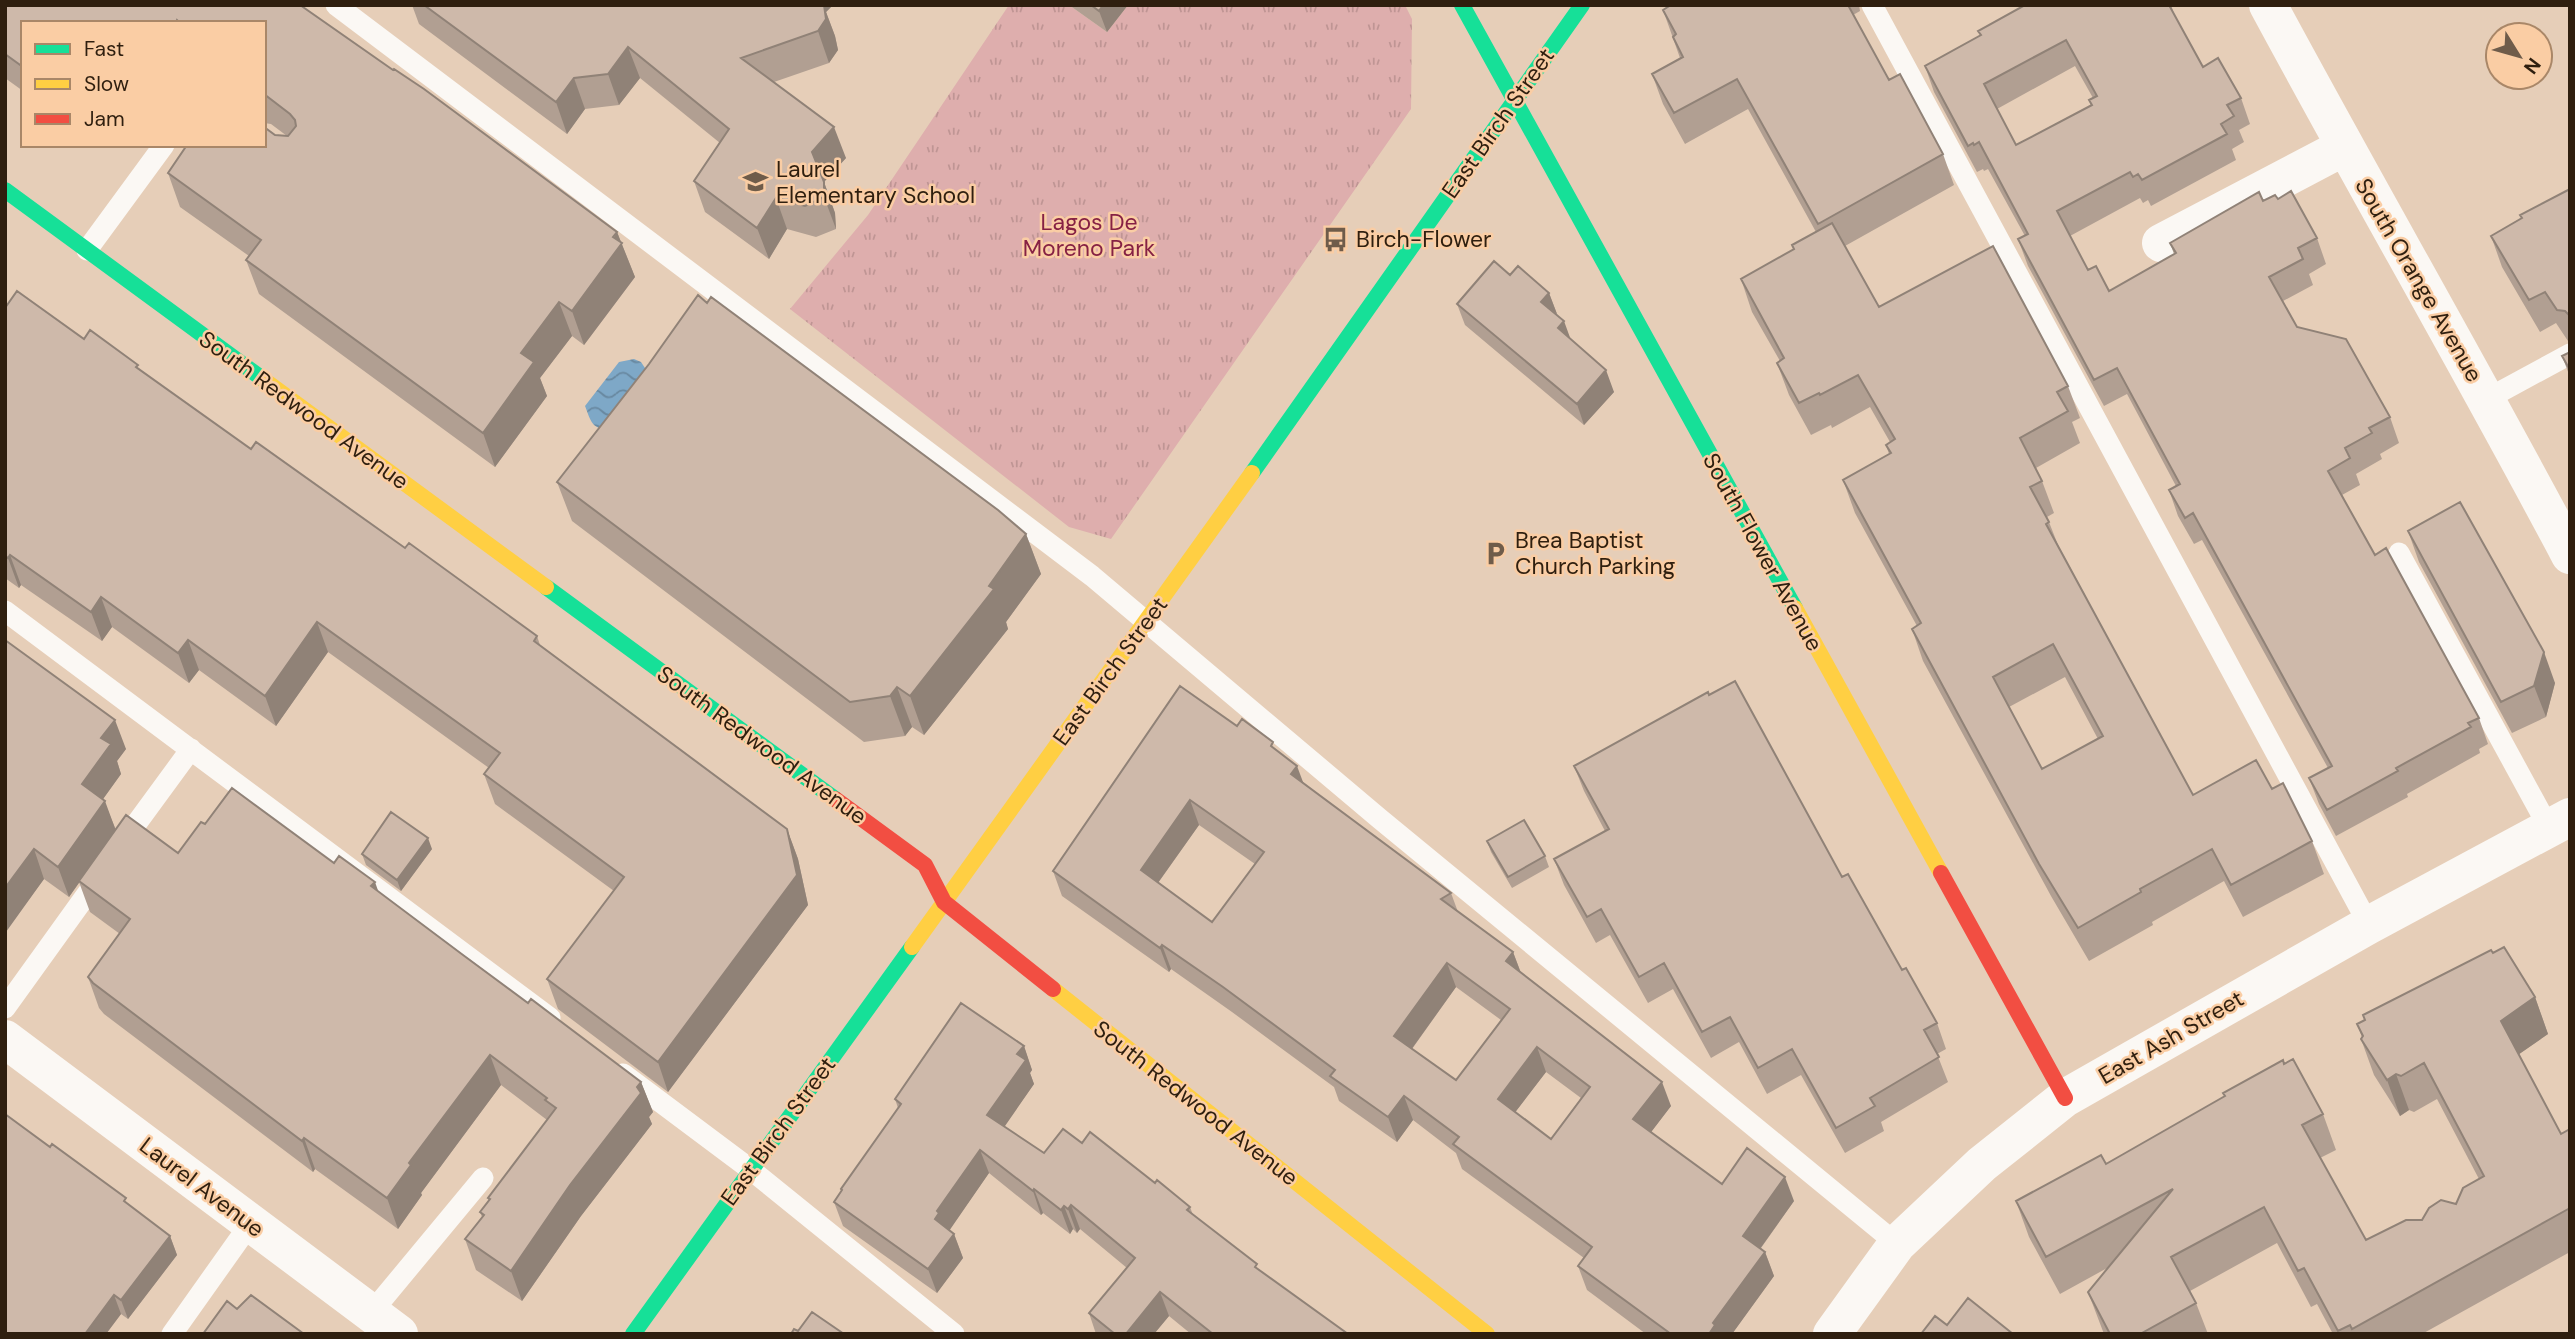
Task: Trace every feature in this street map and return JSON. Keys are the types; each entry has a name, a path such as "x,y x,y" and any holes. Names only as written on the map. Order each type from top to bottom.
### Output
{"street":[{"name":"South Flower Avenue","path":"1462,5 2065,1098"},
{"name":"East Birch Street","path":"633,1334 1146,623 1582,5"},
{"name":"South Orange Avenue","path":"2267,5 2487,399 2570,555"},
{"path":"2161,243 2344,147"},
{"name":"South Redwood Avenue","path":"5,190 925,865 944,902 1487,1334"},
{"name":"East Ash Street","path":"1832,1334 1897,1244 1982,1164 2065,1098 2370,925 2560,822"},
{"name":"Laurel Avenue","path":"5,1039 385,1324"}],"lane":[{"path":"336,5 1092,576 1897,1244"},
{"path":"1872,5 2370,925"},
{"path":"87,250 163,147"},
{"path":"2487,399 2570,354"},
{"path":"2399,553 2560,822"},
{"path":"5,611 571,1034"},
{"path":"5,1009 191,749"},
{"path":"605,1060 750,1169 954,1334"},
{"path":"385,1324 483,1178"},
{"path":"173,1334 250,1224"}],"green space":[{"name":"Lagos De Moreno Park","path":"1009,5 1069,5 1107,32 1128,5 1405,5 1412,19 1411,109 1111,539 1069,527 790,309 868,215"}],"water":[{"path":"634,359 641,362 647,371 606,429 597,427 585,406 619,362"}],"building":[{"path":"5,5 300,5 424,89 617,232 613,237 622,243 572,311 559,302 521,353 534,362 483,433 246,260 261,240 168,173 186,147 266,147 266,128 275,135 288,136 296,126 290,114 266,96 266,21 21,21 21,66 5,54"},
{"path":"424,5 824,5 826,19 818,31 741,58 834,127 812,152 824,182 824,197 805,206 776,198 757,228 694,181 729,129 628,47 608,74 574,78 556,102"},
{"path":"1091,5 1103,5 1099,11"},
{"path":"1671,5 1848,5 1889,80 1900,74 1943,154 1818,224 1737,79 1674,113 1652,74 1683,57 1673,37 1676,34 1663,10"},
{"path":"2025,5 2169,5 2203,67 2218,58 2241,98 2227,105 2234,116 2221,124 2227,134 2142,180 2138,174 2133,177 2130,172 2057,211 2088,270 2096,266 2109,291 2176,253 2170,243 2259,192 2263,201 2275,195 2278,199 2291,191 2317,238 2298,248 2303,259 2269,277 2297,327 2346,339 2390,417 2369,428 2372,433 2345,448 2350,458 2328,471 2375,555 2386,548 2479,718 2468,723 2471,727 2327,810 2309,778 2332,766 2193,513 2185,518 2169,490 2180,484 2117,368 2094,380 2018,239 2028,234 1979,142 1968,146 1925,66 1981,35 1978,31","holes":["2066,40 2097,96 2089,100 2092,105 2016,145 1984,84"]},
{"path":"2570,189 2570,316 2565,311 2557,310 2545,292 2529,300 2491,236 2522,218 2520,215"},
{"path":"1832,223 1879,307 1993,246 2068,386 2057,392 2068,411 2020,438 2042,481 2030,487 2049,522 2046,524 2193,795 2256,760 2272,789 2283,783 2312,841 2231,885 2212,849 2140,889 2141,892 2078,928 2039,864 1912,629 1921,623 1843,480 1891,453 1886,445 1895,439 1858,375 1799,403 1777,363 1784,358 1741,279 1794,249 1792,245","holes":["2053,644 2103,736 2042,769 1993,677"]},
{"path":"1494,261 1510,275 1518,266 1549,293 1541,302 1564,321 1558,328 1606,370 1577,404 1457,304"},
{"path":"17,291 84,339 90,330 138,365 136,367 251,449 256,442 405,548 409,543 537,636 534,641 787,829 797,875 658,1062 547,979 624,877 484,774 500,753 317,622 265,696 188,640 178,653 101,597 91,612 10,555 8,558 5,556 5,308"},
{"path":"698,295 707,303 711,297 998,510 1026,534 989,586 994,589 910,696 897,687 890,696 850,702 557,482 649,364"},
{"path":"2570,352 2570,370 2562,356"},
{"path":"2460,502 2544,652 2534,686 2501,702 2408,531"},
{"path":"5,640 115,720 101,738 111,744 82,784 105,801 58,867 34,849 5,888"},
{"path":"1735,681 1842,877 1848,874 1902,970 1906,968 1937,1023 1924,1030 1939,1057 1870,1098 1875,1106 1836,1128 1792,1049 1758,1068 1730,1017 1702,1032 1664,963 1639,977 1601,909 1587,917 1554,859 1609,829 1574,766 1708,692 1709,695"},
{"path":"1180,686 1237,726 1242,719 1273,742 1271,746 1297,766 1291,774 1451,893 1441,899 1513,952 1506,961 1662,1082 1633,1119 1722,1184 1747,1148 1785,1177 1743,1236 1765,1252 1713,1323 1715,1325 1709,1334 1671,1334 1578,1266 1592,1247 1453,1144 1459,1137 1404,1096 1388,1117 1330,1076 1335,1070 1223,987 1162,945 1160,948 1053,871","holes":["1190,800 1264,852 1212,922 1141,870","1447,963 1510,1009 1456,1080 1394,1036","1537,1047 1590,1087 1551,1139 1498,1099"]},
{"path":"232,788 334,863 339,856 375,882 371,886 463,955 528,1003 531,999 641,1082 637,1087 641,1093 570,1185 511,1271 465,1239 484,1215 480,1212 490,1199 488,1198 556,1108 545,1100 547,1098 490,1055 409,1163 411,1165 387,1198 304,1138 302,1141 88,977 130,919 79,881 126,815 178,853 201,822 205,824"},
{"path":"391,812 428,838 397,880 362,854"},
{"path":"1524,820 1545,856 1508,877 1487,841"},
{"path":"2504,947 2535,997 2501,1021 2561,1134 2570,1129 2570,1208 2352,1329 2350,1325 2338,1331 2304,1268 2298,1271 2264,1207 2171,1257 2196,1303 2140,1334 2110,1334 2088,1292 2173,1189 2046,1257 2016,1201 2101,1155 2106,1164 2283,1060 2284,1064 2293,1059 2323,1114 2302,1125 2366,1240 2406,1220 2422,1220 2429,1208 2441,1200 2456,1204 2463,1188 2484,1176 2424,1063 2401,1076 2396,1074 2387,1080 2361,1039 2363,1036 2357,1024 2365,1020 2363,1015 2491,950 2493,953"},
{"path":"961,1003 1024,1046 1017,1054 1026,1060 987,1115 1044,1153 1063,1129 1082,1143 1090,1132 1190,1207 1187,1210 1257,1264 1255,1267 1348,1334 1213,1334 1160,1292 1126,1334 1115,1334 1089,1313 1135,1258 1071,1205 1068,1209 1064,1206 1061,1210 980,1150 937,1211 939,1213 935,1219 954,1234 928,1269 834,1202 901,1104 895,1099"},
{"path":"5,1114 50,1147 52,1144 126,1198 124,1201 170,1236 121,1300 114,1295 85,1334 5,1334"},
{"path":"251,1295 304,1334 203,1334 227,1301 237,1309"},
{"path":"1968,1298 2013,1334 1921,1334 1935,1316 1947,1325"},
{"path":"812,1312 844,1334 791,1334 794,1329 798,1331"}],"traffic: fast":[{"path":"1462,5 1795,608"},
{"path":"1252,473 1582,5"},
{"path":"5,190 264,380"},
{"path":"546,587 835,799"},
{"path":"633,1334 912,947"}],"traffic: slow":[{"path":"264,380 546,587"},
{"path":"912,947 1252,473"},
{"path":"1795,608 1941,873"},
{"path":"1053,989 1487,1334"}],"traffic: jam":[{"path":"835,799 925,865 944,902 1053,989"},
{"path":"1941,873 2065,1098"}],"place":[{"name":"Laurel Elementary School","path":"756,182"},
{"name":"Birch-Flower","path":"1336,239"},
{"name":"Brea Baptist Church Parking","path":"1495,553"}]}
